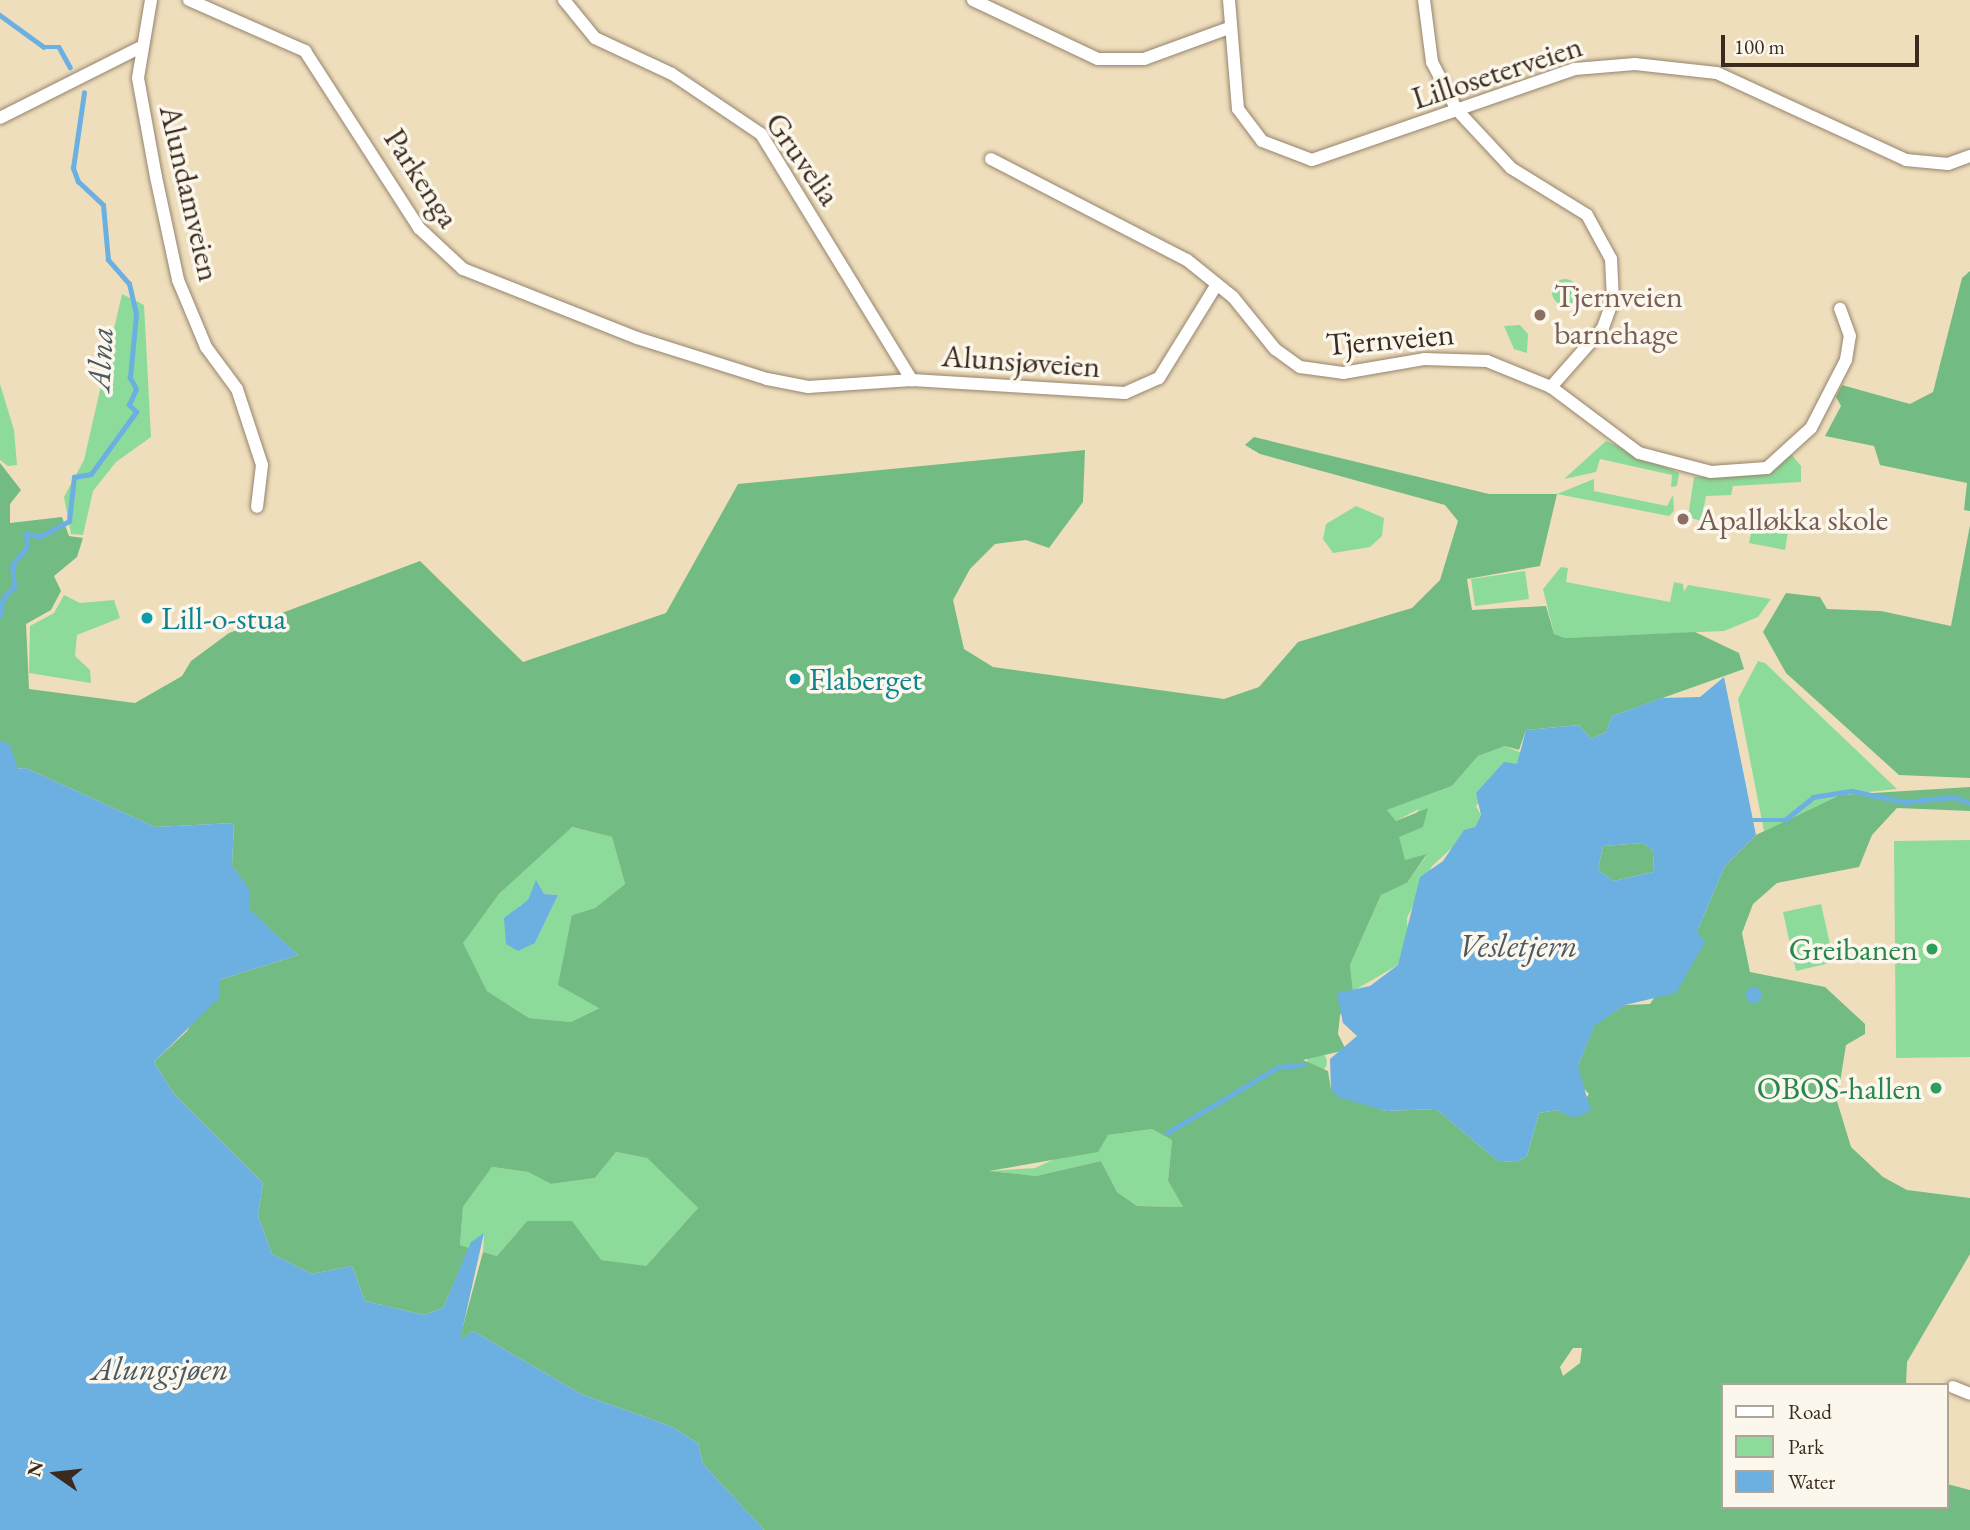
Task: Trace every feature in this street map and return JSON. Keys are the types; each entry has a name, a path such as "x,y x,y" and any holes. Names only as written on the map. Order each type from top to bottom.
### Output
{"street":[{"name":"Alundamveien","path":"151,0 139,48 138,78 178,280 249,424 262,465 257,507"},
{"name":"Parkenga","path":"189,0 305,51 419,228 463,269 637,338 767,379"},
{"name":"Gruvelia","path":"564,0 595,38 672,74 761,134 912,380"},
{"path":"972,0 1098,59 1144,59 1229,29"},
{"name":"Lilloseterveien","path":"1229,0 1229,29 1238,109 1248,128 1276,149 1312,160 1335,156 1575,69 1666,65 1717,74 1906,160 1941,164 1970,156"},
{"path":"1424,0 1433,62 1457,110 1503,161 1587,215 1611,259 1613,300 1603,328 1551,387"},
{"path":"0,118 139,48"},
{"name":"Tjernveien","path":"991,159 1164,247 1217,284 1275,349 1312,372 1470,358 1551,387 1619,441 1664,464 1711,472 1767,468 1811,428 1839,384 1850,336 1840,309"},
{"name":"Alunsjøveien","path":"767,379 835,387 912,380 1105,395 1142,388 1164,372 1217,284"},
{"path":"1953,1387 1970,1394"}],"green space":[{"path":"1970,271 1970,511 1964,510 1967,483 1880,465 1874,446 1825,436 1841,406 1836,397 1842,385 1910,404 1933,392 1962,278"},
{"path":"1565,279 1574,283 1578,292 1574,301 1565,305 1556,301 1552,292 1556,283"},
{"path":"122,294 144,305 151,437 116,462 93,491 83,535 71,534 64,497 84,460"},
{"path":"1520,325 1528,334 1527,353 1514,349 1504,326"},
{"path":"0,384 14,430 17,465 8,466 0,460"},
{"path":"1254,437 1489,494 1557,494 1540,566 1467,579 1472,610 1546,606 1554,634 1565,638 1695,632 1739,653 1744,669 1612,716 1606,732 1591,739 1579,725 1526,730 1519,750 1505,746 1478,756 1452,786 1387,810 1396,821 1428,808 1423,827 1399,837 1405,860 1427,854 1407,883 1381,895 1350,965 1353,991 1340,1015 1338,1034 1346,1050 1303,1060 1328,1071 1331,1090 1385,1111 1436,1109 1498,1161 1516,1162 1527,1156 1539,1113 1557,1110 1573,1117 1589,1094 1578,1082 1578,1067 1594,1025 1625,1005 1650,1004 1697,931 1725,866 1756,835 1840,795 1970,787 1970,811 1897,808 1872,835 1859,867 1777,883 1753,904 1742,933 1750,972 1825,987 1865,1024 1865,1034 1846,1045 1837,1101 1851,1147 1883,1177 1907,1190 1970,1198 1970,1254 1907,1362 1906,1383 1722,1383 1722,1509 1949,1509 1949,1485 1970,1490 1970,1530 764,1530 703,1464 698,1443 670,1426 581,1394 473,1331 459,1341 483,1252 497,1256 527,1221 572,1221 601,1260 646,1266 698,1208 647,1158 616,1152 595,1178 551,1184 528,1172 492,1167 463,1207 460,1245 469,1248 443,1308 424,1315 365,1301 352,1266 312,1274 272,1254 258,1216 263,1183 174,1094 154,1062 187,1031 219,980 298,955 248,909 249,889 232,866 234,823 155,827 26,768 0,770 0,463 21,490 10,504 10,523 62,517 69,536 83,538 77,557 54,576 61,591 51,610 26,624 29,689 135,703 182,676 191,661 229,633 420,561 523,662 666,613 738,484 1085,450 1083,502 1049,548 1026,540 995,544 970,569 953,600 964,649 993,667 1224,699 1259,687 1298,642 1412,608 1440,580 1458,521 1445,505 1260,454 1245,445","holes":["572,827 612,837 625,884 595,908 572,915 558,985 599,1008 571,1022 529,1018 487,991 463,943 499,894","1152,1129 1172,1140 1168,1181 1183,1207 1137,1206 1117,1192 1101,1161 1036,1176 989,1171 1098,1152 1108,1135","1573,1348 1582,1348 1580,1363 1563,1376 1560,1367"]},
{"path":"1606,441 1679,473 1677,486 1671,487 1672,475 1600,459 1596,472 1564,479"},
{"path":"1792,455 1801,466 1801,482 1733,486 1731,495 1706,496 1701,521 1688,517 1694,477 1742,476"},
{"path":"1594,479 1594,491 1667,506 1673,495 1674,511 1669,516 1557,494"},
{"path":"1356,506 1384,518 1382,536 1370,547 1333,553 1323,539 1326,524"},
{"path":"1754,520 1789,526 1785,550 1749,543"},
{"path":"1970,525 1970,778 1899,775 1786,673 1763,632 1786,593 1820,597 1827,609 1881,611 1951,626"},
{"path":"1561,567 1568,568 1566,582 1670,602 1674,582 1683,584 1684,592 1688,585 1771,599 1758,617 1724,631 1565,638 1554,634 1543,589"},
{"path":"1525,571 1529,599 1475,606 1471,579"},
{"path":"64,595 80,603 114,600 120,618 77,635 75,656 90,670 91,683 29,673 30,626 54,613"},
{"path":"1758,661 1765,663 1897,789 1840,795 1764,831 1738,699"},
{"path":"1505,746 1522,753 1517,764 1476,806 1481,815 1475,827 1432,866 1407,918 1408,939 1398,965 1353,991 1350,965 1381,895 1407,883 1427,855 1405,860 1399,852 1399,837 1419,809 1396,821 1387,810 1452,786 1478,756"},
{"path":"571,827 612,837 625,884 595,908 572,915 600,1007 571,1022 529,1018 487,991 462,943 499,894","holes":["544,894 558,895 535,943 519,906"]},
{"name":"Greibanen","path":"1970,840 1970,1057 1896,1058 1894,841"},
{"path":"1644,843 1654,852 1653,872 1614,881 1598,870 1603,846"},
{"path":"1821,904 1834,962 1796,971 1783,912"},
{"path":"1317,1052 1324,1055 1327,1062 1324,1069 1317,1072 1310,1069 1307,1062 1310,1055"},
{"path":"1152,1129 1172,1140 1168,1181 1183,1207 1137,1206 1117,1192 1101,1161 1036,1176 989,1171 1035,1168 1108,1135"},
{"path":"616,1152 647,1158 698,1208 645,1267 601,1260 527,1221 497,1256 483,1252 484,1234 469,1248 460,1246 463,1207 492,1167 528,1172 551,1184 595,1178"}],"water":[{"name":"Vesletjern","path":"1724,677 1756,835 1725,866 1697,931 1705,942 1676,993 1625,1005 1594,1026 1578,1067 1591,1111 1573,1118 1557,1110 1539,1113 1527,1156 1516,1162 1498,1161 1436,1109 1386,1111 1338,1097 1331,1090 1330,1059 1357,1036 1343,1023 1337,993 1370,986 1398,965 1420,877 1443,861 1464,830 1475,827 1481,815 1476,793 1504,762 1517,764 1526,730 1579,725 1591,739 1606,732 1612,716 1662,698 1700,697","holes":["1644,843 1654,852 1653,872 1614,881 1598,870 1603,846"]},
{"name":"Alungsjøen","path":"26,768 155,827 234,823 232,866 249,888 249,909 298,955 219,980 219,998 154,1062 174,1094 263,1183 258,1216 272,1254 312,1274 352,1266 365,1301 424,1315 443,1308 471,1242 484,1233 460,1340 473,1331 581,1394 670,1426 698,1443 703,1464 764,1530 0,1530 0,770"},
{"path":"536,880 544,894 558,895 535,943 518,951 506,944 504,918 528,900"},
{"path":"1751,987 1757,987 1762,995 1760,1001 1751,1003 1746,998 1746,992"}],"waterway":[{"name":"Alna","path":"0,15 44,47 59,47 70,67"},
{"name":"Alna","path":"0,616 3,598 14,587 12,565 27,547 26,534 41,536 69,521 74,477 91,474 136,412 129,405 136,389 130,378 136,314 129,284 108,260 103,205 78,182 73,168 84,93"},
{"name":"Alna","path":"0,753 6,770"},
{"path":"1753,820 1785,820 1813,797 1852,791 1905,802 1953,797 1970,803"},
{"path":"1167,1133 1278,1067 1303,1065"}],"place":[{"name":"Tjernveien barnehage","path":"1540,315"},
{"name":"Apalløkka skole","path":"1683,519"},
{"name":"Lill-o-stua","path":"147,618"},
{"name":"Flaberget","path":"795,679"},
{"name":"Greibanen","path":"1932,949"},
{"name":"OBOS-hallen","path":"1936,1088"}]}
